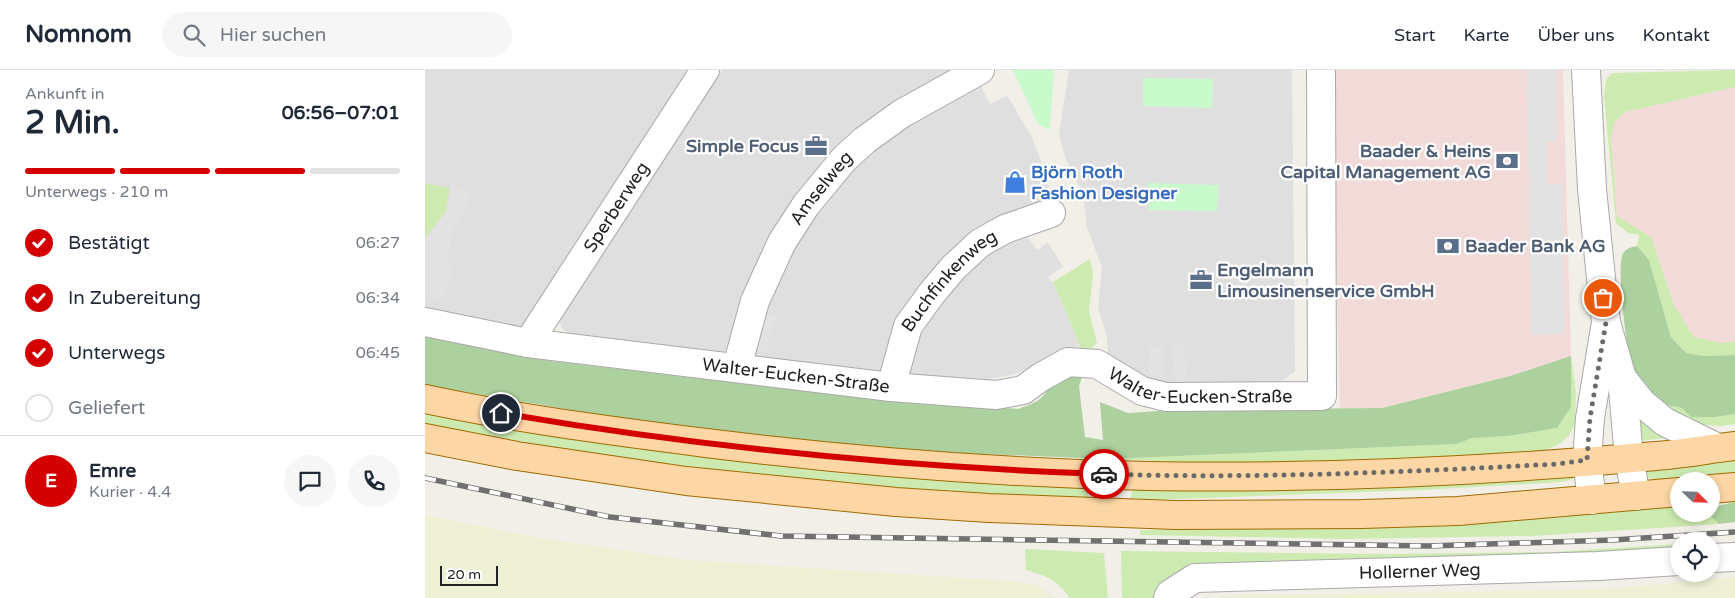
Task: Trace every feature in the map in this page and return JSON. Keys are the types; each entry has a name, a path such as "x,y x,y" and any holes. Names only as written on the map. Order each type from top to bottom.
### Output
{"main road":[{"path":"425,399 596,429 763,450 1001,470 1170,476 1369,474 1557,464 1587,460 1658,456 1726,447"},
{"path":"425,438 517,456 686,481 896,502 989,508 1175,515 1458,512 1670,493"},
{"path":"1720,489 1735,487"}],"street":[{"name":"Sperberweg","path":"528,343 705,70"},
{"name":"Amselweg","path":"737,367 761,286 782,242 806,205 845,159 865,140 901,114 980,70"},
{"name":"Walter-Eucken-Straße","path":"425,322 528,343 891,387 996,395 1023,390 1041,377 1068,362 1097,364 1141,391 1166,397 1322,396 1321,70"},
{"path":"1586,70 1592,189 1606,322 1622,378 1629,458 1636,496"},
{"name":"Buchfinkenweg","path":"891,387 908,326 932,292 954,267 980,243 1005,229 1051,213"},
{"path":"1592,500 1587,460 1590,418 1606,322"},
{"path":"1622,378 1642,402 1665,422 1726,447"},
{"path":"1720,558 1735,557"},
{"name":"Hollerner Weg","path":"1168,598 1170,594 1195,578 1598,566 1670,562"}],"shaded area":[{"path":"425,70 699,70 525,334 425,309"},
{"path":"723,70 969,70 839,153 730,353 571,335 561,328 560,319 714,80"},
{"path":"1069,70 1292,70 1295,371 1278,384 1181,384 1156,381 1142,377 1124,366 1121,362 1108,356 1107,336 1098,308 1102,267 1087,228 1084,197 1064,154 1059,134"},
{"path":"1331,70 1563,70 1571,356 1510,376 1382,408 1340,409"},
{"path":"1527,70 1556,70 1557,141 1546,142 1547,184 1562,184 1564,334 1531,335"},
{"path":"979,82 990,104 1007,95 1031,136 1054,202 994,229 889,371 842,368 758,358 753,354 757,322 811,211 868,148"},
{"path":"1735,87 1735,342 1720,343 1694,337 1674,305 1651,237 1617,216 1611,137 1614,123 1625,112"},
{"path":"450,188 472,192 451,233 448,266 453,268 442,300 425,295 425,238 446,212"},
{"path":"1022,229 1037,250 1048,242 1063,267 1048,277 1053,283 1081,348 1061,352 1015,374 990,379 908,373 912,336 967,262"},
{"path":"766,313 776,316 765,352 755,349"},
{"path":"1185,345 1186,382 1175,382 1173,346"},
{"path":"1150,346 1164,346 1163,377 1149,377"}],"green space":[{"path":"1013,70 1054,70 1050,130 1038,124"},
{"path":"1735,70 1735,87 1625,112 1614,123 1611,137 1617,216 1651,237 1674,305 1694,337 1720,343 1735,342 1735,355 1704,356 1686,353 1671,337 1649,260 1637,246 1639,235 1628,233 1616,223 1604,96 1606,80 1612,73"},
{"path":"1143,78 1213,79 1212,108 1143,106"},
{"path":"425,183 450,188 446,212 425,238"},
{"path":"1148,183 1219,185 1217,211 1149,210"},
{"path":"1637,246 1649,260 1671,337 1686,353 1704,356 1735,355 1735,414 1715,417 1691,417 1682,408 1655,403 1636,378 1631,365 1626,334 1621,265 1624,252"},
{"path":"1090,259 1093,273 1089,312 1097,343 1092,348 1081,348 1053,282"},
{"path":"425,334 551,361 746,384 1018,409 1039,400 1053,382 1084,371 1079,386 1085,437 1103,440 1100,402 1128,413 1175,410 1382,408 1510,376 1571,356 1571,407 1557,428 1508,436 1472,438 1457,444 1107,459 909,451 747,434 613,417 425,385"},
{"path":"1571,356 1576,392 1575,424 1568,437 1556,446 1540,452 1461,458 1298,463 1206,463 1107,459 1457,444 1472,438 1508,436 1557,428 1571,407"},
{"path":"1663,405 1715,417 1735,414 1735,424 1721,426 1694,424"},
{"path":"425,411 967,481 1088,489 1088,497 915,490 716,470 599,454 425,425"},
{"path":"1637,413 1675,437 1639,441"},
{"path":"1735,460 1735,473 1720,475 1720,472 1670,472 1670,480 1665,481 1644,477 1644,470"},
{"path":"1572,476 1573,479 1561,482 1422,490 1151,500 1131,498 1132,490 1235,489"},
{"path":"1735,502 1735,522 1719,524 1717,522 1720,522 1720,505"},
{"path":"1670,506 1670,522 1717,522 1719,524 1533,536 1345,539 1140,535 1140,530 1410,524 1612,512"},
{"path":"425,515 540,538 690,560 1011,581 1038,585 1055,598 425,598"},
{"path":"1670,545 1670,553 1252,564 1156,598 1122,598 1121,551 1390,554 1552,552"},
{"path":"1025,549 1104,553 1108,598 1070,598 1061,587 1051,580 1026,570"},
{"path":"1735,577 1735,598 1208,598 1217,596 1605,589 1681,582 1720,582 1720,578"}],"railway":[{"path":"425,478 610,517 781,536 1429,546 1613,540 1735,532"}],"way so far":[{"path":"1104,474 1178,476 1369,474 1557,464 1587,460 1590,418 1606,322 1603,298"}],"place":[{"name":"Simple Focus","path":"816,146"},
{"name":"Baader & Heins Capital Management AG","path":"1507,161"},
{"name":"Björn Roth Fashion Designer","path":"1015,182"},
{"name":"Baader Bank AG","path":"1448,246"},
{"name":"Engelmann Limousinenservice GmbH","path":"1201,280"}],"route":[{"path":"501,413 596,429 763,450 1001,470 1104,474"}]}
